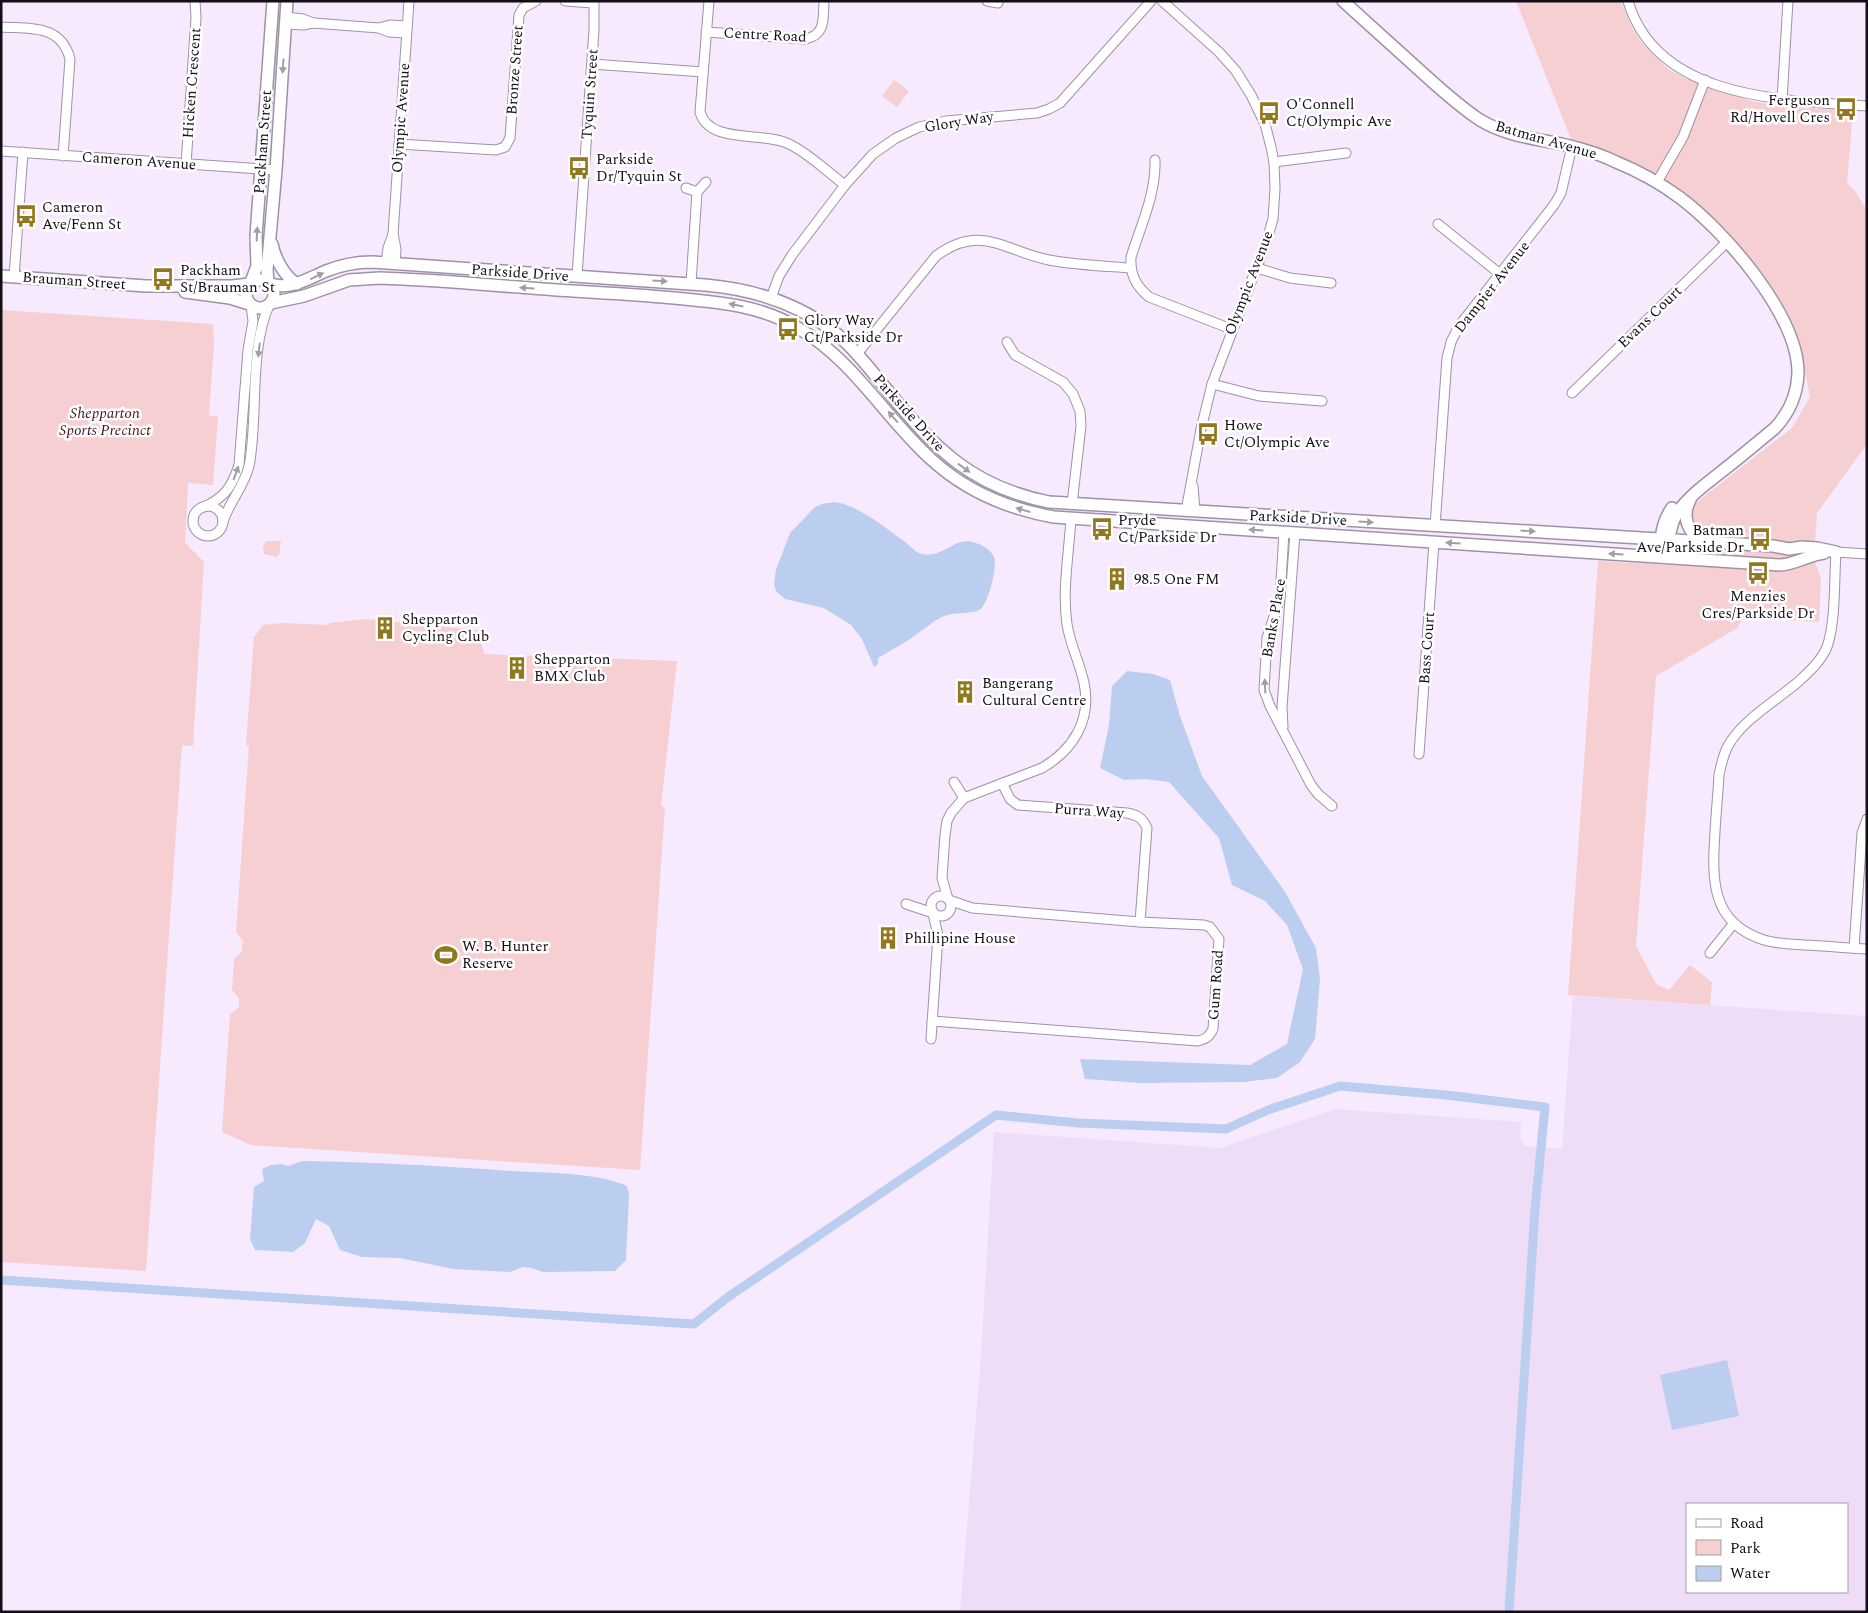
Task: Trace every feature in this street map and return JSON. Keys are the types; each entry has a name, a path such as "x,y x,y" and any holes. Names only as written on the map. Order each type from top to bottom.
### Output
{"street":[{"name":"Hicken Crescent","path":"186,164 196,18 195,1"},
{"name":"Packham Street","path":"250,283 257,266 256,236 273,1"},
{"name":"Packham Street","path":"269,283 267,270 271,238 287,1"},
{"name":"Olympic Avenue","path":"390,264 387,251 393,234 409,1"},
{"name":"Bronze Street","path":"399,144 496,150 506,147 510,138 519,15 523,8 536,1"},
{"path":"564,1 593,2"},
{"path":"709,1 700,112 702,120 708,127 727,133 777,139 788,143 845,185"},
{"name":"Centre Road","path":"706,32 805,39 813,37 820,32 824,1"},
{"path":"987,1 998,3"},
{"name":"Glory Way","path":"771,298 779,276 792,255 845,185 873,154 896,138 919,127 946,121 1037,113 1060,103 1151,1"},
{"name":"Olympic Avenue","path":"1162,1 1219,52 1236,71 1251,94 1265,124 1274,162 1273,219 1257,268 1212,384 1201,429 1192,481 1190,511"},
{"name":"Batman Avenue","path":"1343,1 1444,92 1481,121 1503,132 1593,152 1657,182 1679,197 1709,222 1728,241 1754,274 1783,323 1796,358 1798,373 1796,389 1785,417 1775,428 1696,493 1684,498 1671,510 1663,526 1665,542"},
{"path":"1628,1 1637,24 1659,52 1686,72 1749,94 1782,100 1867,106"},
{"path":"1782,100 1788,1"},
{"name":"Tyquin Street","path":"577,276 594,30 593,2"},
{"path":"272,20 303,25 313,23 379,28 390,25 407,30"},
{"path":"1,27 49,32 61,40 68,52 70,59 63,156"},
{"path":"592,64 703,72"},
{"path":"1657,182 1683,137 1705,80"},
{"name":"Dampier Avenue","path":"1434,526 1449,350 1459,326 1554,205 1561,192 1572,146"},
{"name":"Cameron Avenue","path":"1,151 276,170"},
{"path":"14,277 23,152"},
{"path":"1274,162 1346,153"},
{"path":"1155,160 1156,178 1154,191 1131,257 1130,268 1134,281 1140,290 1149,297 1232,329"},
{"path":"691,283 697,192 706,182"},
{"path":"686,188 697,192"},
{"path":"1438,224 1500,274"},
{"path":"271,238 276,256 289,278 297,284"},
{"path":"847,366 936,256 949,246 965,241 980,240 994,242 1029,254 1062,262 1130,268"},
{"name":"Evans Court","path":"1572,392 1728,241"},
{"name":"Parkside Drive","path":"269,283 285,287 327,271 350,264 365,262 691,283 737,289 771,298 797,308 822,323 840,337 942,451 967,470 998,486 1028,498 1072,504 1665,542 1707,542 1773,546 1786,549 1802,547 1867,554"},
{"path":"389,278 390,264"},
{"path":"1257,268 1290,278 1331,283"},
{"name":"Brauman Street","path":"1,276 198,290 250,304"},
{"path":"576,291 577,276"},
{"name":"Parkside Drive","path":"271,303 304,296 349,280 389,278 722,302 766,313 798,328 830,350 847,366 932,460 962,482 978,492 1021,510 1046,515 1785,565 1813,554 1836,552"},
{"path":"260,279 269,283 274,294 265,316 259,349 249,466 244,482 228,508 221,528 215,534 208,536 200,533 195,527 196,513 223,496 233,480 239,464 248,350 253,320 250,304 245,294 250,283 260,279"},
{"path":"630,294 631,280"},
{"name":"Brauman Street","path":"198,290 250,283"},
{"path":"766,313 771,298"},
{"path":"250,304 260,308 271,303"},
{"path":"931,1039 938,936 930,905 942,878 947,822 950,813 964,798 1042,768 1065,752 1075,739 1086,710 1085,684 1067,625 1065,604 1072,504 1081,426 1080,411 1073,394 1063,382 1015,355 1007,342"},
{"path":"1212,384 1259,396 1322,401"},
{"path":"1696,493 1686,507 1687,525 1696,537 1707,542"},
{"path":"204,507 218,510 222,515 223,522"},
{"path":"1190,511 1190,526"},
{"path":"1289,532 1290,517"},
{"path":"1434,526 1434,542"},
{"name":"Banks Place","path":"1283,730 1282,711 1288,619 1286,592 1289,532"},
{"name":"Bass Court","path":"1419,754 1434,542"},
{"path":"1646,556 1659,552 1665,542 1675,551 1714,554 1751,562"},
{"path":"1836,552 1832,622 1826,647 1819,660 1809,672 1740,731 1728,745 1721,762 1713,872 1715,889 1723,908 1734,923 1762,940 1777,943 1867,949"},
{"name":"Banks Place","path":"1286,592 1279,604 1267,638 1264,690 1270,706 1314,789 1332,806"},
{"path":"1275,617 1288,619"},
{"path":"954,782 964,798"},
{"name":"Purra Way","path":"1002,783 1010,799 1018,806 1127,813 1142,818 1146,828 1140,922"},
{"path":"1854,948 1862,833 1867,819"},
{"path":"938,936 951,908 942,878"},
{"path":"947,914 941,917 906,904 940,896 948,900"},
{"name":"Gum Road","path":"932,1021 1198,1041 1205,1040 1210,1036 1213,1029 1219,939 1216,932 1210,927 1204,925 1140,922 972,908 948,900"},
{"name":"Gum Road","path":"947,914 972,908"},
{"path":"1710,953 1734,923"}],"shaded area":[{"path":"1573,996 1867,1016 1867,1612 960,1612 981,1356 994,1132 1220,1148 1335,1109 1521,1122 1520,1138 1525,1146 1562,1149"}],"green space":[{"path":"1516,1 1621,1 1631,26 1641,42 1668,69 1685,78 1751,101 1772,105 1853,111 1847,183 1855,191 1867,210 1867,444 1817,513 1814,559 1821,579 1819,622 1744,618 1737,628 1656,676 1636,946 1656,984 1669,990 1690,965 1712,982 1710,1005 1568,995 1598,561 1708,567 1708,537 1701,534 1690,523 1693,505 1792,428 1810,397 1802,355 1768,285 1728,233 1679,190 1616,155 1571,139"},
{"path":"894,80 909,91 897,107 882,96"},
{"name":"Shepparton Sports Precinct","path":"1,310 213,324 214,343 209,416 218,416 213,485 188,483 185,543 204,562 193,746 182,745 146,1271 1,1262"},
{"path":"266,541 281,541 279,555 276,557 264,554 263,547"},
{"name":"W. B. Hunter Reserve","path":"366,619 478,630 484,654 677,661 661,806 665,807 640,1170 251,1145 222,1132 230,1014 239,1007 239,998 232,990 234,959 242,951 243,941 236,932 249,746 246,745 254,637 263,625 282,623 329,625 329,623"}],"water":[{"path":"835,502 852,507 870,517 919,553 935,554 955,544 968,541 986,548 994,557 995,568 989,594 982,607 976,611 947,615 939,619 878,658 878,664 874,667 862,639 851,625 824,608 785,599 776,591 774,584 776,570 790,533 815,507"},
{"path":"1127,671 1153,674 1170,680 1180,716 1202,776 1285,892 1316,948 1320,979 1315,1039 1300,1062 1277,1078 1244,1082 1141,1083 1085,1079 1080,1059 1250,1065 1287,1044 1303,969 1287,925 1265,901 1232,885 1219,838 1169,782 1145,779 1124,780 1100,768 1109,725 1112,686"},
{"path":"302,1161 407,1164 555,1173 614,1181 627,1186 629,1194 626,1260 615,1271 543,1272 523,1267 510,1272 453,1269 400,1258 362,1257 340,1250 329,1226 316,1219 305,1243 293,1252 255,1250 250,1239 254,1187 264,1181 262,1169 271,1165 282,1164 288,1166"},
{"path":"1727,1360 1739,1416 1672,1430 1660,1375"}],"waterway":[{"path":"1,1280 694,1324 728,1297 996,1115 1078,1123 1226,1129 1268,1110 1340,1086 1446,1095 1545,1107 1535,1209 1509,1612"}],"place":[{"name":"Ferguson Rd/Hovell Cres","path":"1846,109"},
{"name":"O'Connell Ct/Olympic Ave","path":"1269,113"},
{"name":"Parkside Dr/Tyquin St","path":"579,168"},
{"name":"Cameron Ave/Fenn St","path":"26,216"},
{"name":"Packham St/Brauman St","path":"163,279"},
{"name":"Glory Way Ct/Parkside Dr","path":"788,329"},
{"name":"Howe Ct/Olympic Ave","path":"1208,434"},
{"name":"Pryde Ct/Parkside Dr","path":"1102,529"},
{"name":"Batman Ave/Parkside Dr","path":"1760,539"},
{"name":"Menzies Cres/Parkside Dr","path":"1758,573"},
{"name":"98.5 One FM","path":"1117,579"},
{"name":"Shepparton Cycling Club","path":"385,628"},
{"name":"Shepparton BMX Club","path":"517,668"},
{"name":"Bangerang Cultural Centre","path":"965,692"},
{"name":"Phillipine House","path":"888,938"},
{"name":"W. B. Hunter Reserve","path":"446,955"}]}
